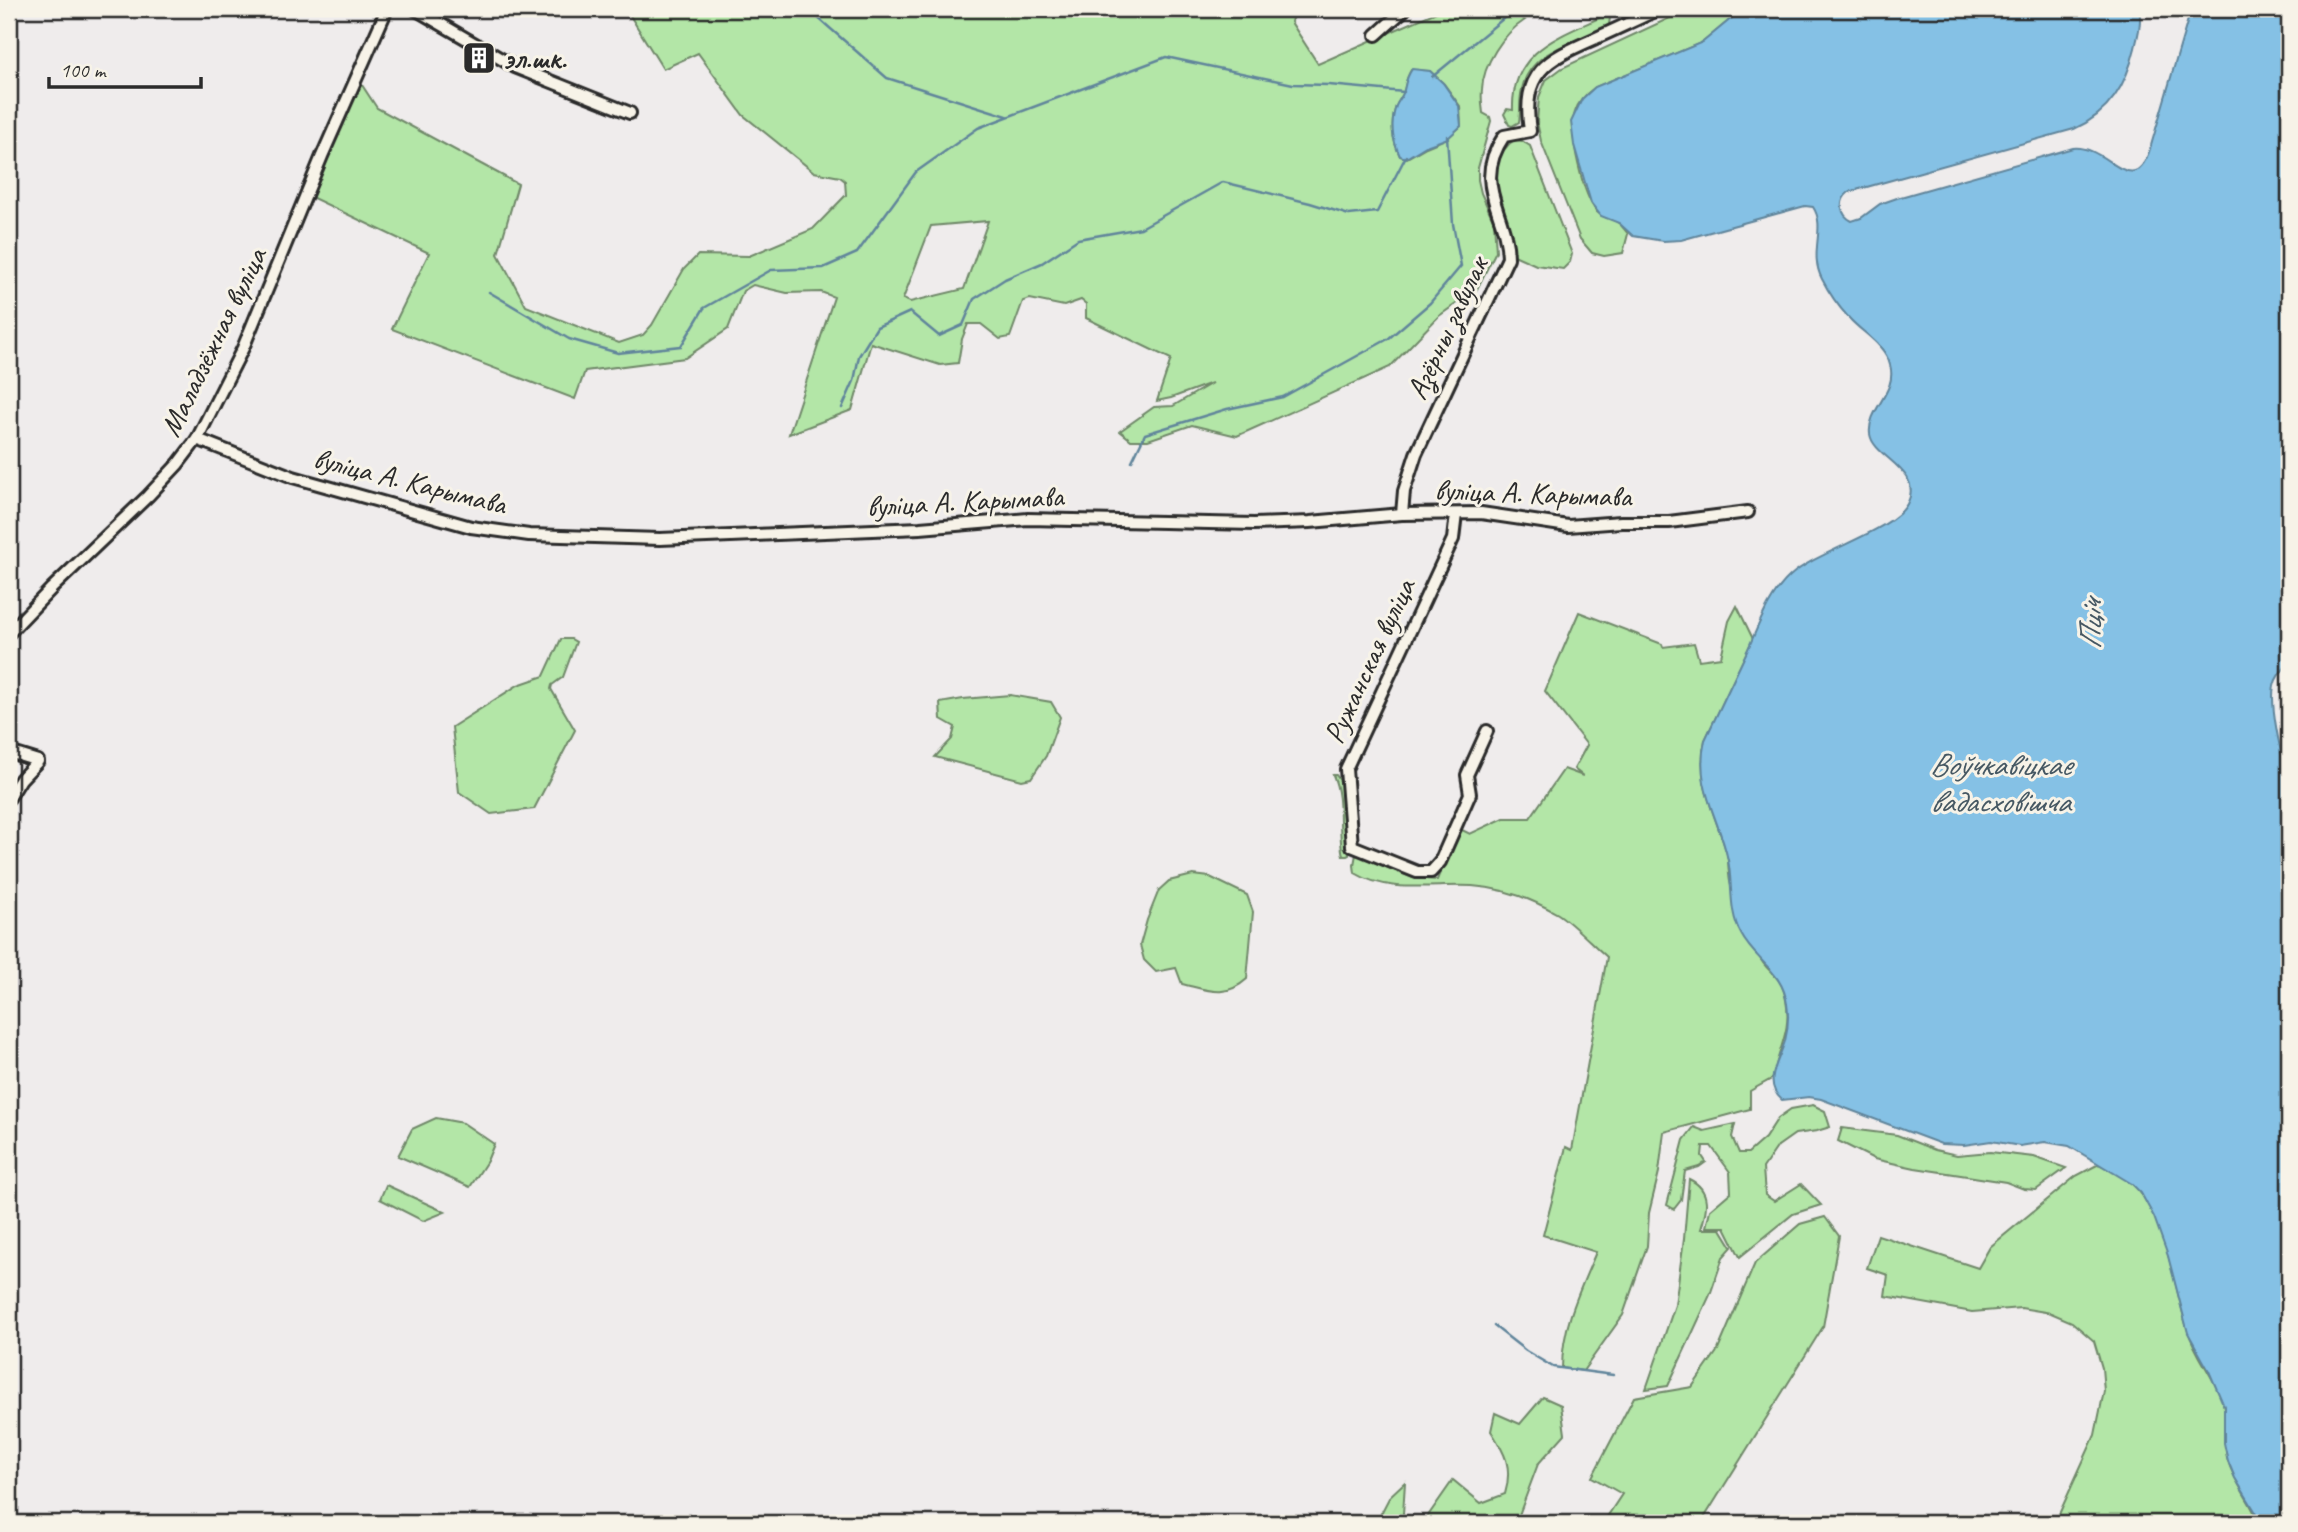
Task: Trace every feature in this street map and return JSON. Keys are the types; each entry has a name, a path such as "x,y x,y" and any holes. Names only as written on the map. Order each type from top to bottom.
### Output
{"street":[{"name":"Маладзёжная вуліца","path":"9,633 148,496 197,439 243,348 387,9"},
{"path":"415,9 515,67 631,113"},
{"path":"1376,35 1405,9"},
{"name":"Азёрны завулак","path":"1402,514 1404,491 1416,454 1508,258 1503,228 1492,203 1490,189 1490,173 1499,144 1504,136 1530,131 1527,111 1529,93 1535,78 1546,64 1563,53 1659,9"},
{"name":"вуліца А. Карымава","path":"197,439 306,480 471,527 529,535 660,539 920,528 1028,519 1254,524 1402,514 1482,513 1568,526 1669,522 1748,512"},
{"name":"Ружанская вуліца","path":"1456,514 1452,539 1346,769 1352,846 1417,872 1431,872 1440,862 1470,793 1467,775 1487,731"},
{"path":"9,752 38,761 9,797"}],"green space":[{"path":"626,9 1302,9 1293,15 1291,22 1318,64 1443,9 1510,9 1525,20 1502,41 1490,60 1483,80 1483,113 1490,117 1491,121 1478,168 1478,180 1494,222 1496,251 1477,289 1439,316 1390,367 1237,436 1192,425 1148,440 1131,440 1120,431 1154,407 1173,406 1212,383 1157,401 1171,359 1086,318 1086,304 1081,300 1064,306 1030,299 1023,301 1010,337 1000,339 981,324 968,324 958,363 940,365 871,343 852,410 789,434 834,297 821,292 787,293 753,285 743,291 728,329 685,358 585,371 575,399 392,329 429,253 311,197 358,79 377,108 518,184 498,254 526,306 619,343 643,335 652,325 684,269 698,255 749,256 813,229 846,195 845,181 840,177 814,172 743,115 698,53 663,69","holes":["1411,70 1430,71 1444,84 1460,106 1461,126 1448,138 1407,158 1400,156 1395,144 1393,125 1396,106","988,221 964,289 910,302 903,299 931,226"]},
{"path":"1689,9 1785,9 1777,12 1738,13 1703,42 1595,87 1581,101 1573,122 1575,149 1587,193 1597,212 1618,223 1628,234 1623,253 1604,256 1592,253 1580,239 1541,141 1537,122 1539,97 1546,80 1562,68"},
{"path":"1597,14 1610,17 1609,25 1557,48 1535,65 1527,75 1522,89 1519,122 1509,125 1504,114 1507,109 1513,110 1514,91 1519,74 1528,61 1552,41 1599,18"},
{"path":"1514,140 1530,146 1572,254 1570,262 1563,269 1536,265 1514,255 1510,230 1496,196 1494,181 1500,158"},
{"path":"1737,606 1753,639 1705,740 1703,770 1708,798 1727,854 1730,882 1740,912 1762,962 1784,991 1786,1031 1773,1078 1750,1091 1750,1109 1664,1132 1659,1172 1649,1213 1647,1246 1623,1315 1583,1371 1562,1368 1569,1323 1596,1252 1543,1235 1566,1147 1572,1150 1607,957 1564,918 1527,899 1483,887 1412,887 1382,884 1355,873 1356,854 1413,878 1437,880 1458,828 1470,834 1504,818 1530,818 1564,769 1583,776 1574,769 1587,745 1545,691 1579,612 1662,644 1663,647 1694,643 1699,660 1721,657 1729,621"},
{"path":"561,639 576,642 563,677 552,685 551,689 575,730 534,809 491,814 459,792 452,727 518,685 544,676"},
{"path":"1010,695 1051,702 1060,717 1046,756 1031,778 1022,780 935,757 952,739 955,727 941,719 940,703"},
{"path":"1333,775 1336,775 1343,785 1347,856 1343,856 1338,794"},
{"path":"1193,875 1210,877 1247,895 1253,912 1247,979 1231,989 1216,991 1182,984 1176,968 1156,972 1144,960 1140,945 1159,890 1169,881"},
{"path":"1813,1105 1825,1111 1830,1127 1795,1134 1778,1146 1763,1168 1765,1195 1774,1201 1801,1184 1821,1205 1793,1214 1740,1257 1725,1227 1706,1227 1710,1210 1731,1192 1730,1172 1711,1146 1703,1146 1702,1156 1706,1162 1685,1171 1681,1200 1674,1209 1667,1205 1684,1140 1694,1127 1704,1131 1735,1124 1732,1137 1739,1153 1748,1153 1765,1138 1778,1118 1791,1109"},
{"path":"436,1118 463,1123 494,1144 487,1161 470,1187 398,1156 412,1129"},
{"path":"1842,1128 1897,1135 1935,1150 1957,1155 1990,1152 2034,1157 2066,1168 2036,1190 2024,1189 2006,1182 1874,1159 1838,1141"},
{"path":"2099,1164 2131,1183 2153,1213 2167,1252 2191,1340 2223,1403 2228,1461 2259,1523 2055,1523 2095,1435 2104,1391 2102,1368 2094,1341 2072,1322 2051,1313 2021,1308 1972,1312 1885,1296 1888,1275 1867,1268 1878,1235 1978,1268 1990,1247 2076,1176"},
{"path":"1689,1179 1701,1189 1706,1201 1701,1229 1721,1229 1732,1247 1723,1257 1710,1295 1668,1386 1646,1389 1675,1305"},
{"path":"386,1185 445,1212 423,1221 380,1199"},
{"path":"1825,1217 1839,1236 1823,1327 1701,1523 1603,1523 1622,1494 1592,1477 1634,1397 1692,1387 1718,1350 1755,1263 1800,1224"},
{"path":"1543,1397 1561,1405 1565,1434 1538,1464 1516,1523 1423,1523 1453,1480 1481,1503 1505,1494 1508,1468 1491,1431 1495,1413 1520,1424"},
{"path":"1405,1482 1403,1514 1414,1523 1376,1523 1390,1496"}],"water":[{"name":"Воўчкавіцкае вадасховішча","path":"1785,9 2139,9 2138,33 2127,74 2115,96 2097,115 2074,129 1849,192 1843,199 1842,208 1852,221 1861,218 1880,204 1897,198 2073,148 2085,149 2127,171 2136,171 2143,164 2150,149 2191,9 2289,9 2289,663 2276,679 2273,694 2279,743 2289,773 2289,1523 2259,1523 2255,1511 2235,1478 2224,1443 2224,1406 2188,1333 2168,1256 2154,1217 2141,1193 2132,1184 2069,1146 2045,1142 2020,1146 1991,1141 1964,1145 1941,1144 1821,1099 1809,1097 1782,1100 1773,1086 1774,1072 1787,1032 1787,1004 1780,983 1747,943 1737,925 1732,907 1728,860 1705,787 1702,757 1705,740 1766,610 1783,583 1802,567 1887,523 1907,504 1911,492 1909,482 1904,473 1873,443 1870,434 1873,416 1890,384 1890,365 1883,351 1845,313 1822,279 1817,259 1817,215 1813,207 1805,206 1681,240 1663,241 1633,236 1619,223 1601,216 1591,203 1574,145 1571,122 1582,99 1595,87 1703,42 1738,13 1777,12"},
{"path":"1412,69 1430,71 1443,83 1459,106 1461,126 1448,138 1426,146 1406,158 1400,156 1397,150 1393,125 1396,106"}],"waterway":[{"path":"808,9 887,78 1007,116"},
{"path":"1432,77 1515,9"},
{"path":"489,292 569,339 618,353 681,346 704,308 771,270 823,268 857,253 916,172 978,128 1166,57 1293,84 1404,92"},
{"path":"1132,461 1145,434 1227,409 1283,397 1388,339 1430,303 1461,266 1453,224 1447,136"},
{"path":"842,408 854,381 859,356 877,327 910,312 939,336 963,325 974,299 1005,279 1042,263 1078,239 1141,228 1223,182 1349,215 1377,212 1406,156"},
{"path":"1494,1326 1526,1351 1553,1367 1613,1375"}],"place":[{"name":"эл.шк.","path":"479,58"}],"water label":[{"name":"Пціч","path":"2090,625"}]}
